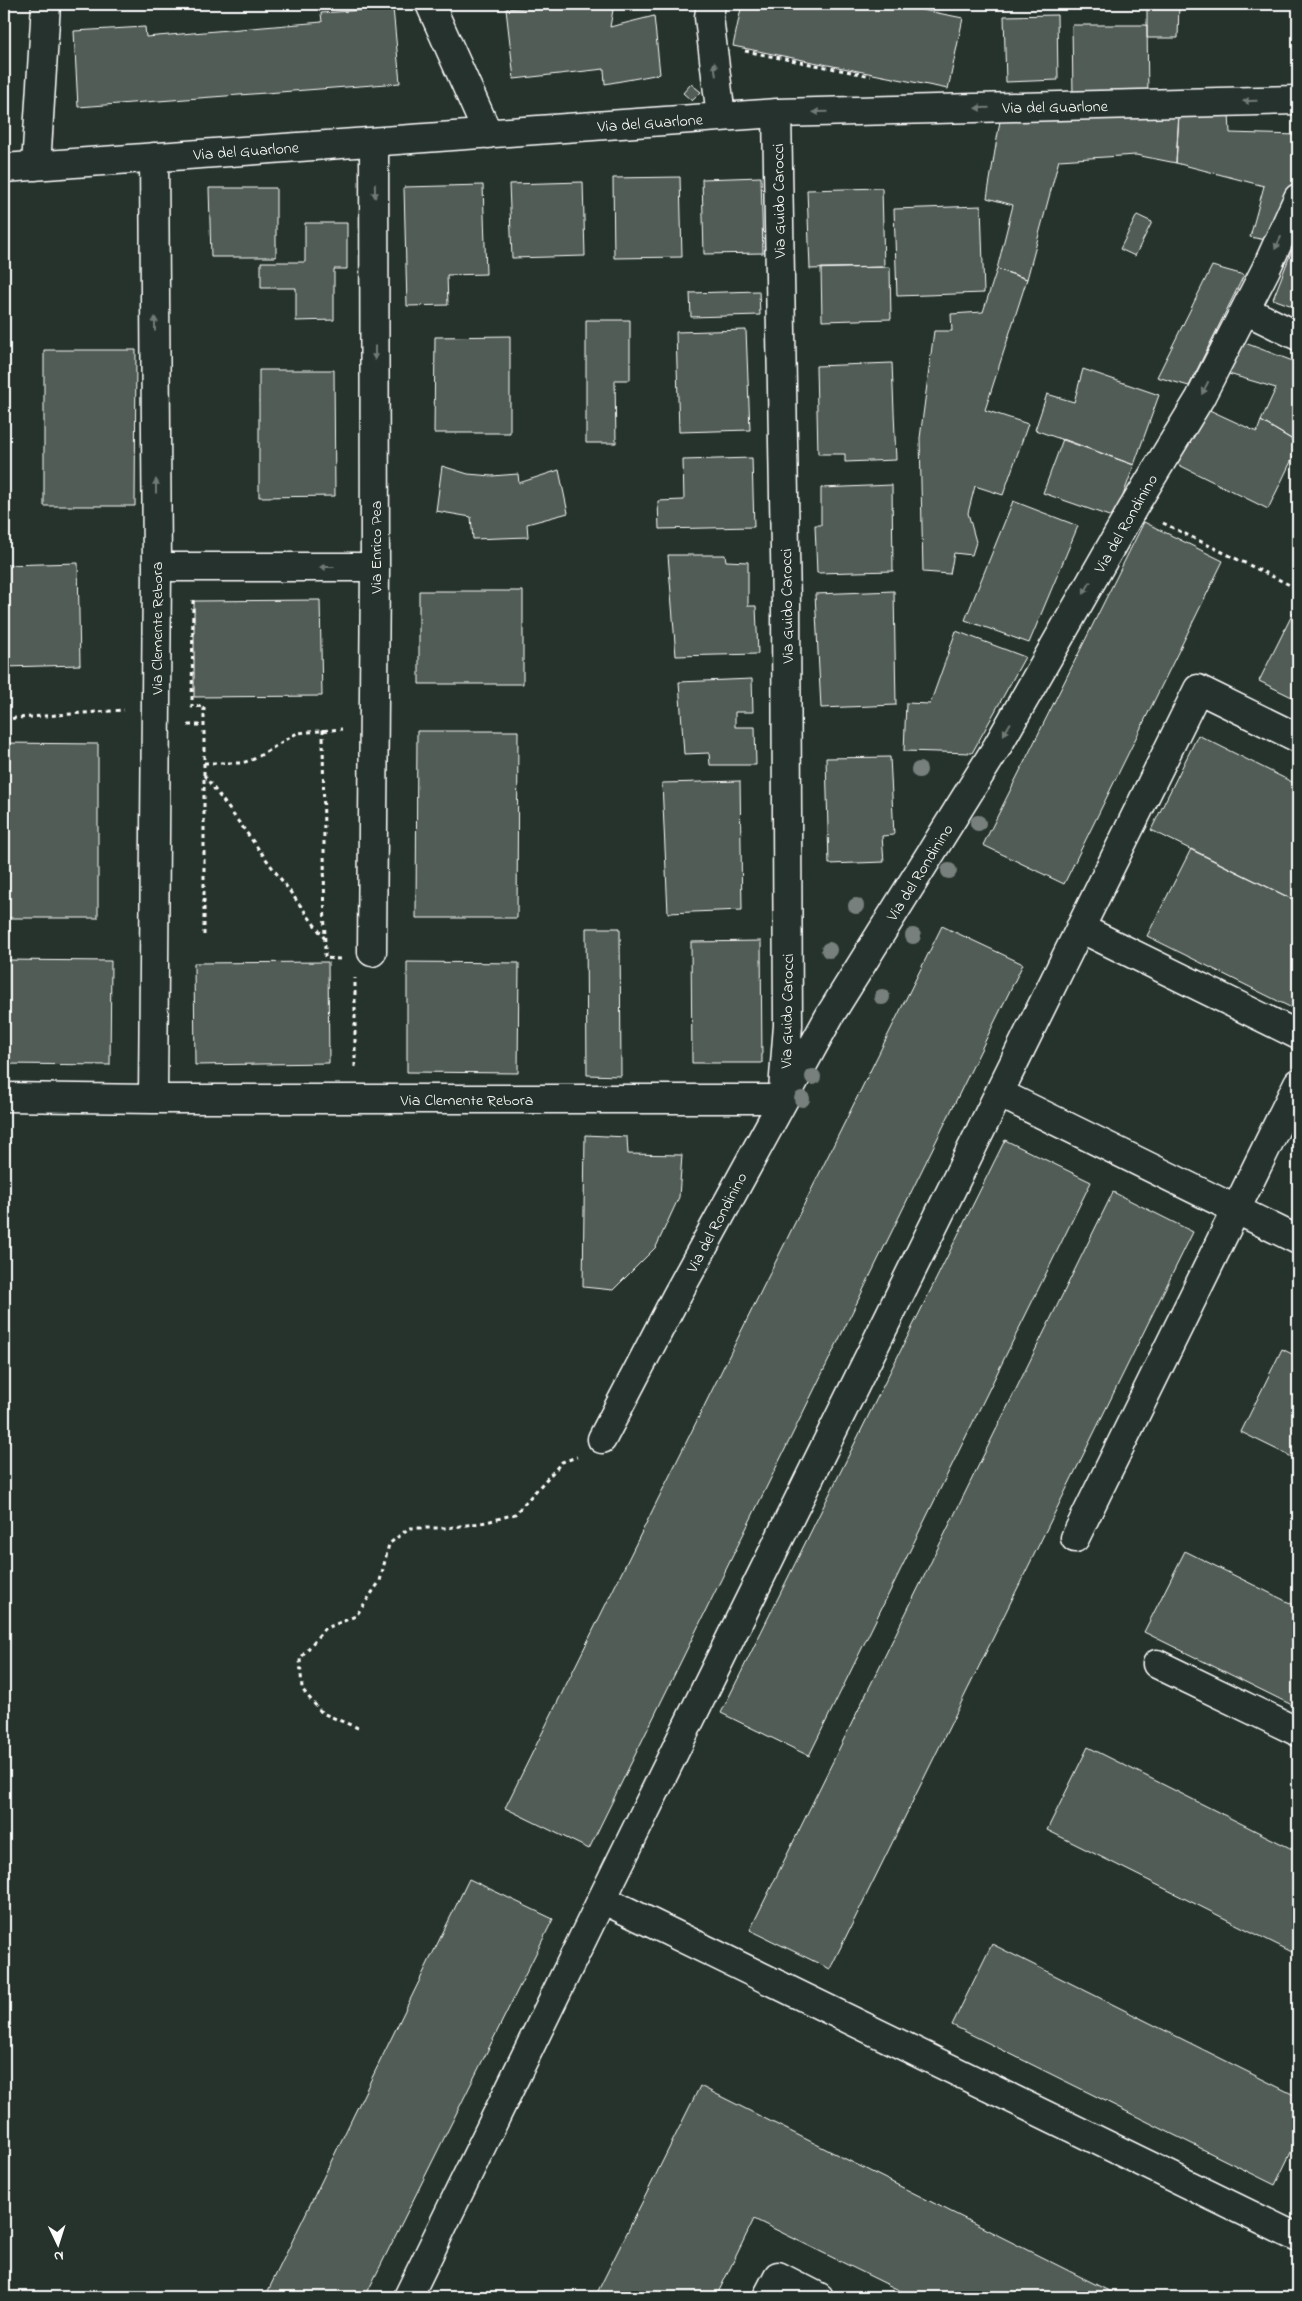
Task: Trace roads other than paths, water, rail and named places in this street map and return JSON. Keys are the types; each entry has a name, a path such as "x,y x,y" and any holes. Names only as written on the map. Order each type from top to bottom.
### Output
{"street":[{"path":"36,166 46,4"},
{"path":"430,4 488,134"},
{"path":"711,4 709,18 721,117"},
{"name":"Via del Guarlone","path":"4,168 776,113 1298,100"},
{"name":"Via Guido Carocci","path":"776,113 786,625 788,1025 782,1099"},
{"name":"Via Enrico Pea","path":"363,961 374,729 374,142"},
{"name":"Via Clemente Rebora","path":"153,1099 157,567 154,157"},
{"name":"Via del Rondinino","path":"602,1439 782,1099 830,1015 997,747 1133,508 1200,398 1245,310 1298,198"},
{"path":"1245,310 1298,336"},
{"path":"157,567 375,567"},
{"path":"408,2297 1198,688 1298,738"},
{"path":"1080,928 1298,1035"},
{"path":"1076,1538 1298,1083"},
{"path":"999,1093 1298,1240"},
{"name":"Via Clemente Rebora","path":"4,1097 153,1099 782,1099"},
{"path":"1157,1664 1298,1732"},
{"path":"602,1899 1298,2238"},
{"path":"767,2297 778,2276 819,2297"}]}
